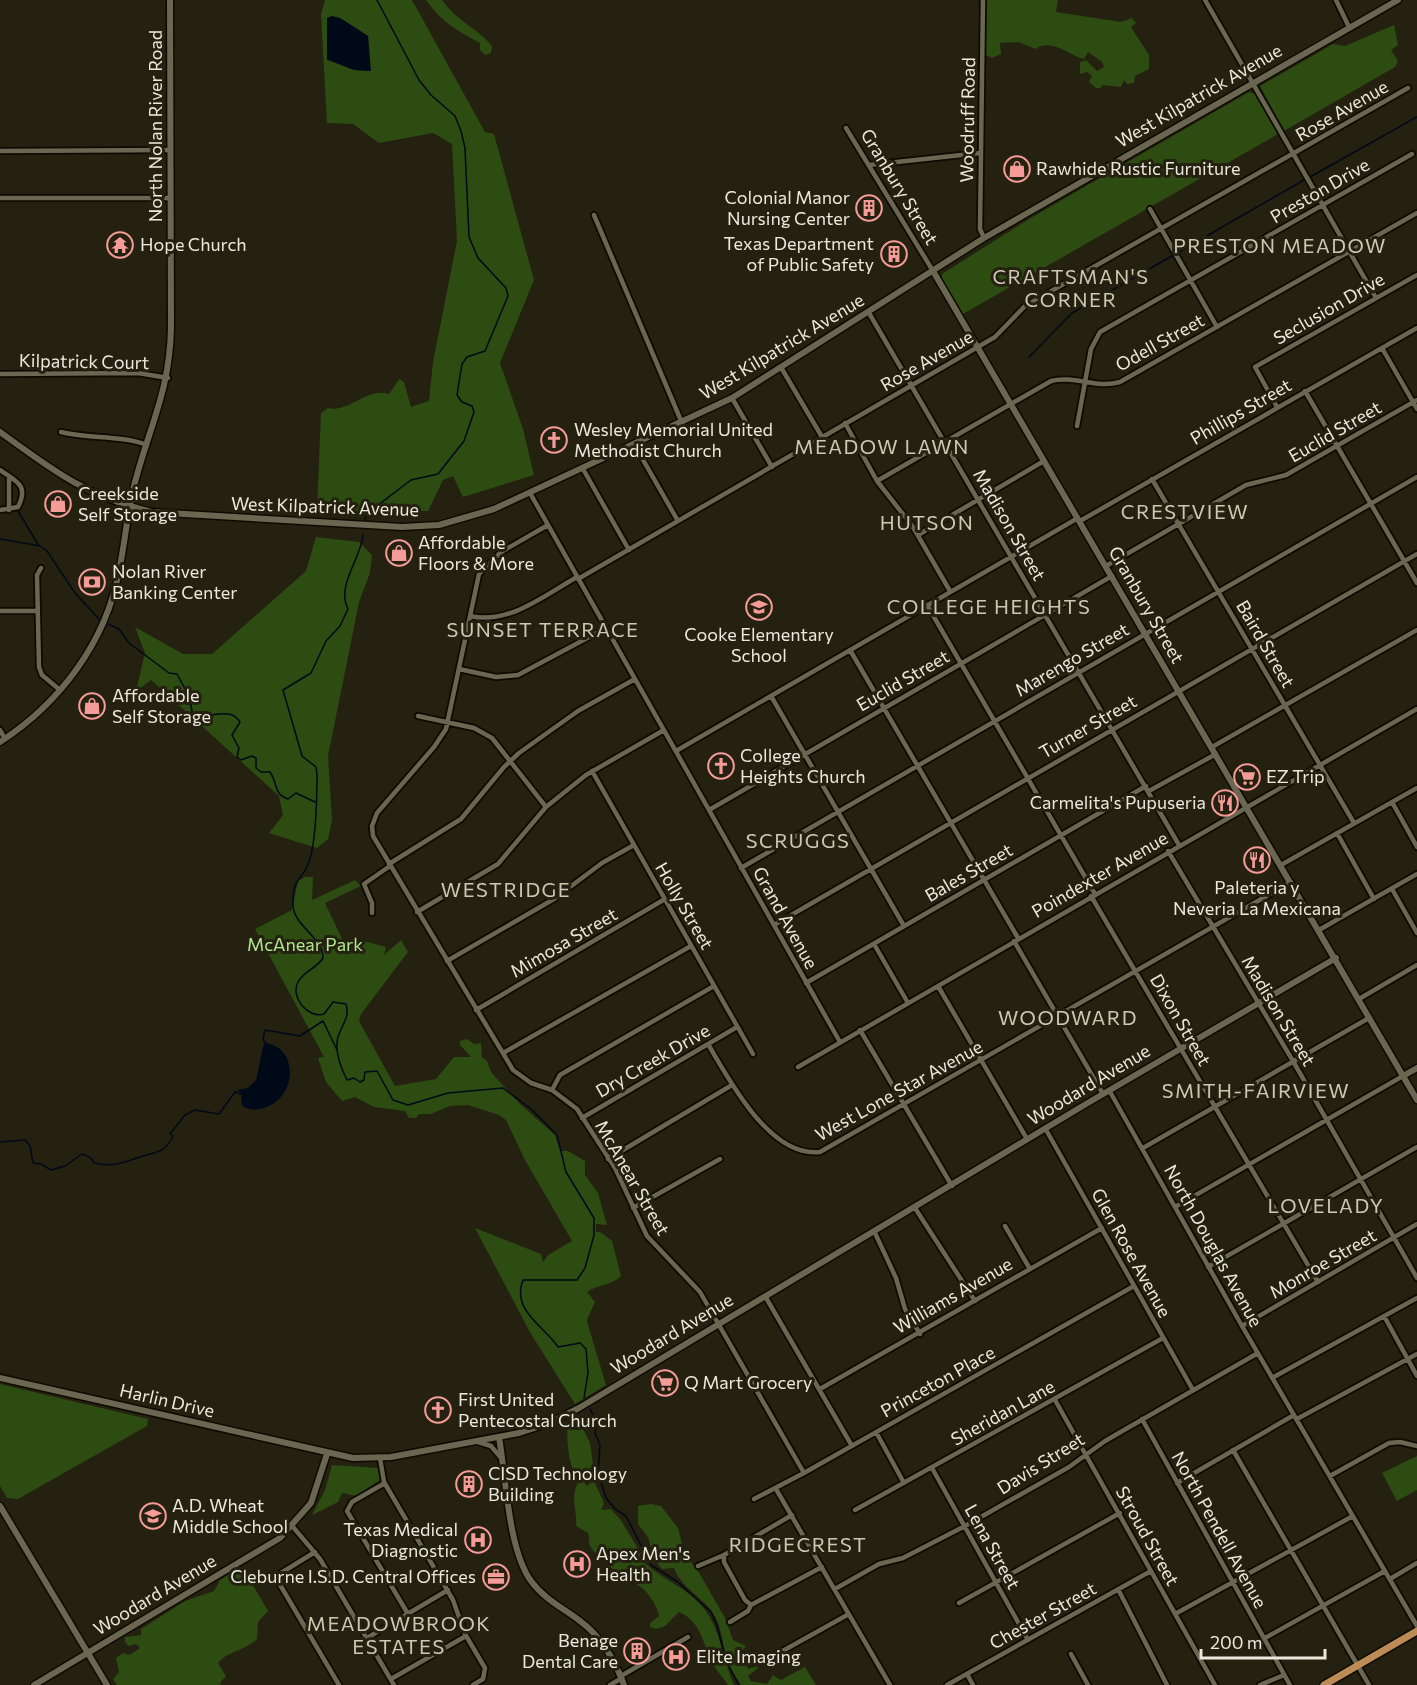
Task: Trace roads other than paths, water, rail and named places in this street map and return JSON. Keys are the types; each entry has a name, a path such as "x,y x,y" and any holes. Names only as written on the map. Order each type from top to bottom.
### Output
{"main road":[{"path":"1324,1685 1417,1631"}],"street":[{"name":"North Nolan River Road","path":"3,740 42,710 60,690 86,655 105,617 119,572 130,507 168,378 171,338 170,0"},
{"name":"Woodruff Road","path":"983,0 980,228 984,238"},
{"path":"1205,0 1376,298"},
{"path":"1335,0 1349,27"},
{"name":"West Kilpatrick Avenue","path":"0,432 71,483 100,497 130,507 174,515 402,527 439,525 473,516 530,493 732,398 782,369 984,238 1398,0"},
{"name":"Rose Avenue","path":"470,616 483,618 506,616 629,550 978,347 997,335 1025,306 1408,88"},
{"name":"Granbury Street","path":"846,128 978,347 1417,1100"},
{"path":"0,151 171,150"},
{"path":"869,165 980,153"},
{"name":"Preston Drive","path":"1077,426 1092,343 1100,332 1412,154"},
{"path":"0,198 171,198"},
{"path":"1150,209 1217,327"},
{"name":"Odell Street","path":"877,481 1051,381 1064,379 1105,385 1120,382 1417,213"},
{"path":"594,215 682,423"},
{"name":"Seclusion Drive","path":"1277,407 1255,367 1417,275"},
{"name":"Madison Street","path":"869,313 1113,728 1179,845"},
{"name":"Phillips Street","path":"676,751 1011,556 1152,479 1417,328"},
{"path":"1382,348 1417,409"},
{"path":"782,369 822,437"},
{"name":"Kilpatrick Court","path":"0,374 138,373 168,378"},
{"path":"1305,391 1417,583"},
{"path":"732,398 772,467"},
{"name":"Euclid Street","path":"1106,566 1246,485 1286,475 1415,402"},
{"path":"845,423 877,481 918,535 950,591"},
{"path":"61,432 87,438 134,440 147,445"},
{"path":"634,444 678,521"},
{"path":"918,535 1044,461"},
{"path":"582,468 629,550"},
{"path":"0,470 22,486 24,494 18,507 0,510"},
{"path":"9,476 9,510"},
{"name":"Marengo Street","path":"741,868 917,764 1417,477"},
{"name":"Baird Street","path":"1152,479 1354,824"},
{"name":"Grand Avenue","path":"530,493 840,1042"},
{"path":"448,722 477,581 488,562 501,551 549,525"},
{"name":"Turner Street","path":"774,925 1417,554"},
{"path":"41,568 37,575 40,671 60,690"},
{"name":"Euclid Street","path":"709,810 1112,576"},
{"name":"Dixon Street","path":"927,606 1061,834 1135,971 1318,1282"},
{"path":"0,611 37,611"},
{"path":"459,669 496,677 518,675 606,628"},
{"path":"1212,747 1417,630"},
{"name":"North Douglas Avenue","path":"850,650 984,880 1058,1016 1143,1148 1242,1326 1417,1626"},
{"path":"372,913 372,903 364,884 389,865 461,819 511,760 571,716 635,679"},
{"path":"771,696 904,926"},
{"name":"Poindexter Avenue","path":"798,1067 1417,709"},
{"path":"418,716 448,722 485,734 499,744 546,807"},
{"name":"McAnear Street","path":"448,722 441,739 380,809 373,821 373,836 513,1070 531,1083 552,1090 577,1109 608,1159 649,1239 694,1284 804,1473"},
{"path":"0,730 3,740"},
{"path":"417,912 498,864 546,807 592,771 664,730"},
{"path":"1149,791 1216,754"},
{"name":"Holly Street","path":"592,771 753,1054"},
{"name":"Bales Street","path":"806,983 1146,786"},
{"path":"1281,865 1417,788"},
{"path":"1392,802 1417,847"},
{"path":"1337,833 1374,898"},
{"path":"447,961 554,899 602,863 634,845"},
{"name":"Madison Street","path":"1168,851 1293,1061 1417,1278"},
{"path":"1319,930 1417,874"},
{"name":"West Lone Star Avenue","path":"708,1044 749,1112 790,1146 805,1152 828,1149 1291,882"},
{"path":"1392,889 1417,933"},
{"name":"Mimosa Street","path":"476,1010 665,899"},
{"path":"874,944 908,1003"},
{"path":"502,1053 691,946"},
{"name":"Woodard Avenue","path":"34,1685 272,1543 293,1527 315,1496 327,1454 353,1458 380,1458 499,1437 531,1429 561,1417 875,1233 1045,1128 1336,958"},
{"path":"1359,999 1417,965"},
{"path":"552,1090 560,1075 714,986"},
{"path":"938,986 1027,1139"},
{"path":"1143,1148 1370,1017"},
{"name":"Dry Creek Drive","path":"582,1118 737,1027"},
{"path":"860,1030 952,1186"},
{"path":"1175,1207 1417,1068"},
{"path":"608,1159 732,1085"},
{"name":"Glen Rose Avenue","path":"1045,1128 1193,1390"},
{"path":"1208,1266 1417,1147"},
{"path":"633,1208 720,1159"},
{"path":"915,1208 975,1300"},
{"name":"Monroe Street","path":"1242,1326 1417,1224"},
{"path":"1005,1226 1030,1269"},
{"name":"Williams Avenue","path":"820,1389 920,1334 1102,1228"},
{"path":"875,1233 896,1278 905,1309 920,1334"},
{"name":"Princeton Place","path":"754,1499 776,1489 1134,1286"},
{"path":"765,1296 852,1446"},
{"path":"1272,1378 1417,1298"},
{"path":"1384,1316 1417,1376"},
{"name":"Sheridan Lane","path":"855,1510 1163,1338"},
{"name":"Davis Street","path":"835,1589 879,1564 903,1558 965,1526 1069,1467 1086,1453 1142,1419 1258,1353"},
{"path":"1177,1483 1233,1450 1417,1354"},
{"name":"Harlin Drive","path":"0,1378 327,1454"},
{"name":"Stroud Street","path":"1055,1400 1215,1685"},
{"name":"North Pendell Avenue","path":"1142,1419 1290,1685"},
{"path":"876,1432 904,1483"},
{"path":"499,1437 515,1541 527,1575 543,1595 594,1634 610,1654 622,1680"},
{"path":"475,1442 491,1446 503,1461"},
{"path":"1330,1476 1389,1443 1400,1442 1416,1448"},
{"path":"1233,1450 1369,1685"},
{"path":"380,1458 385,1483 448,1590 466,1636 486,1672 483,1679 473,1685"},
{"name":"Lena Street","path":"932,1468 1028,1640"},
{"path":"385,1483 352,1502 347,1510 408,1614"},
{"path":"776,1489 890,1685"},
{"path":"0,1506 107,1685"},
{"path":"959,1603 1120,1513"},
{"path":"698,1566 724,1555 792,1515"},
{"path":"1175,1614 1353,1516"},
{"path":"293,1527 315,1552 394,1685"},
{"path":"315,1552 281,1573 279,1583 339,1685"},
{"path":"724,1555 724,1562 745,1600 751,1605"},
{"path":"1390,1579 1417,1563"},
{"path":"730,1622 748,1611 751,1605 822,1567"},
{"name":"Chester Street","path":"947,1685 1151,1570"},
{"path":"1265,1638 1385,1571"},
{"path":"1118,1589 1167,1685"},
{"path":"367,1638 448,1590"},
{"path":"770,1658 849,1614"},
{"path":"391,1679 466,1636"},
{"path":"610,1685 622,1680 688,1637"},
{"path":"1071,1654 1088,1685"},
{"path":"967,1674 973,1685"},
{"path":"1260,1685 1284,1675"}],"water":[{"path":"332,16 340,18 368,36 371,71 354,70 327,59 327,18"},
{"path":"264,1043 275,1046 283,1052 290,1072 284,1093 275,1102 256,1110 242,1105 241,1093 237,1090 248,1088 256,1080"}],"waterway":[{"path":"365,519 369,512 411,480 438,474 464,441 474,412 472,406 462,402 457,395 462,364 467,357 485,351 508,296 506,288 478,258 469,237 465,148 455,116 431,95 419,80 377,0"},
{"path":"1310,177 1417,117"},
{"path":"1179,252 1304,180"},
{"path":"1029,357 1072,313 1172,256"},
{"path":"18,511 39,546"},
{"path":"363,535 347,581 345,600 348,609 340,626 326,641 311,673 283,690 302,756 316,767 317,774 316,818 311,853 307,868 296,883 293,903 297,918 318,943 323,958 300,979 296,994 307,1010 318,1015 324,1014 333,1002 346,1004 346,1017 338,1037 337,1048 340,1065 347,1080 354,1078 360,1082 364,1080 365,1072 377,1071 393,1100 408,1105 448,1093 503,1088 531,1109 557,1135 566,1172 594,1218 594,1235 585,1268 577,1280 523,1280 520,1291 525,1309 558,1347 580,1343 586,1349 588,1373 584,1398"},
{"path":"0,539 40,546 47,551 75,593 99,619"},
{"path":"108,624 119,629 129,643 169,673 177,674 190,698 192,712 198,715 230,714 235,717 240,722 232,735 239,748 237,757 241,760 252,756 256,758 256,768 261,772 270,772 283,797 288,799 296,793 315,802"},
{"path":"266,1043 263,1039 265,1030 300,1036 323,1021 337,1050"},
{"path":"0,1142 25,1140 30,1146 33,1163 41,1164 51,1170 65,1166 82,1154 91,1158 94,1163 116,1164 163,1149 173,1136 170,1134 185,1115 195,1110 219,1114 235,1092 241,1094"},
{"path":"590,1409 597,1422 595,1433 600,1445 598,1473 606,1498 615,1509 626,1516 651,1565 678,1582 711,1612 717,1625 726,1661 739,1685"}],"place":[{"name":"Rawhide Rustic Furniture","path":"1017,169"},
{"name":"Colonial Manor Nursing Center","path":"869,208"},
{"name":"Hope Church","path":"120,245"},
{"name":"Texas Department of Public Safety","path":"894,254"},
{"name":"Wesley Memorial United Methodist Church","path":"554,440"},
{"name":"Creekside Self Storage","path":"58,504"},
{"name":"Affordable Floors & More","path":"399,553"},
{"name":"Nolan River Banking Center","path":"92,582"},
{"name":"Cooke Elementary School","path":"759,607"},
{"name":"Affordable Self Storage","path":"92,706"},
{"name":"College Heights Church","path":"721,766"},
{"name":"EZ Trip","path":"1247,777"},
{"name":"Carmelita's Pupuseria","path":"1225,803"},
{"name":"Paleteria y Neveria La Mexicana","path":"1257,860"},
{"name":"Q Mart Grocery","path":"665,1383"},
{"name":"First United Pentecostal Church","path":"438,1410"},
{"name":"CISD Technology Building","path":"469,1484"},
{"name":"A.D. Wheat Middle School","path":"153,1516"},
{"name":"Texas Medical Diagnostic","path":"478,1540"},
{"name":"Apex Men's Health","path":"577,1564"},
{"name":"Cleburne I.S.D. Central Offices","path":"496,1577"},
{"name":"Benage Dental Care","path":"637,1651"},
{"name":"Elite Imaging","path":"676,1657"}],"district":[{"name":"PRESTON MEADOW","path":"1280,246"},
{"name":"CRAFTSMAN'S CORNER","path":"1071,288"},
{"name":"MEADOW LAWN","path":"882,447"},
{"name":"CRESTVIEW","path":"1185,512"},
{"name":"HUTSON","path":"927,523"},
{"name":"COLLEGE HEIGHTS","path":"989,607"},
{"name":"SUNSET TERRACE","path":"543,630"},
{"name":"SCRUGGS","path":"798,841"},
{"name":"WESTRIDGE","path":"506,890"},
{"name":"WOODWARD","path":"1068,1018"},
{"name":"SMITH-FAIRVIEW","path":"1256,1091"},
{"name":"LOVELADY","path":"1326,1206"},
{"name":"RIDGECREST","path":"798,1545"},
{"name":"MEADOWBROOK ESTATES","path":"399,1636"}],"park label":[{"name":"McAnear Park","path":"305,945"}]}
